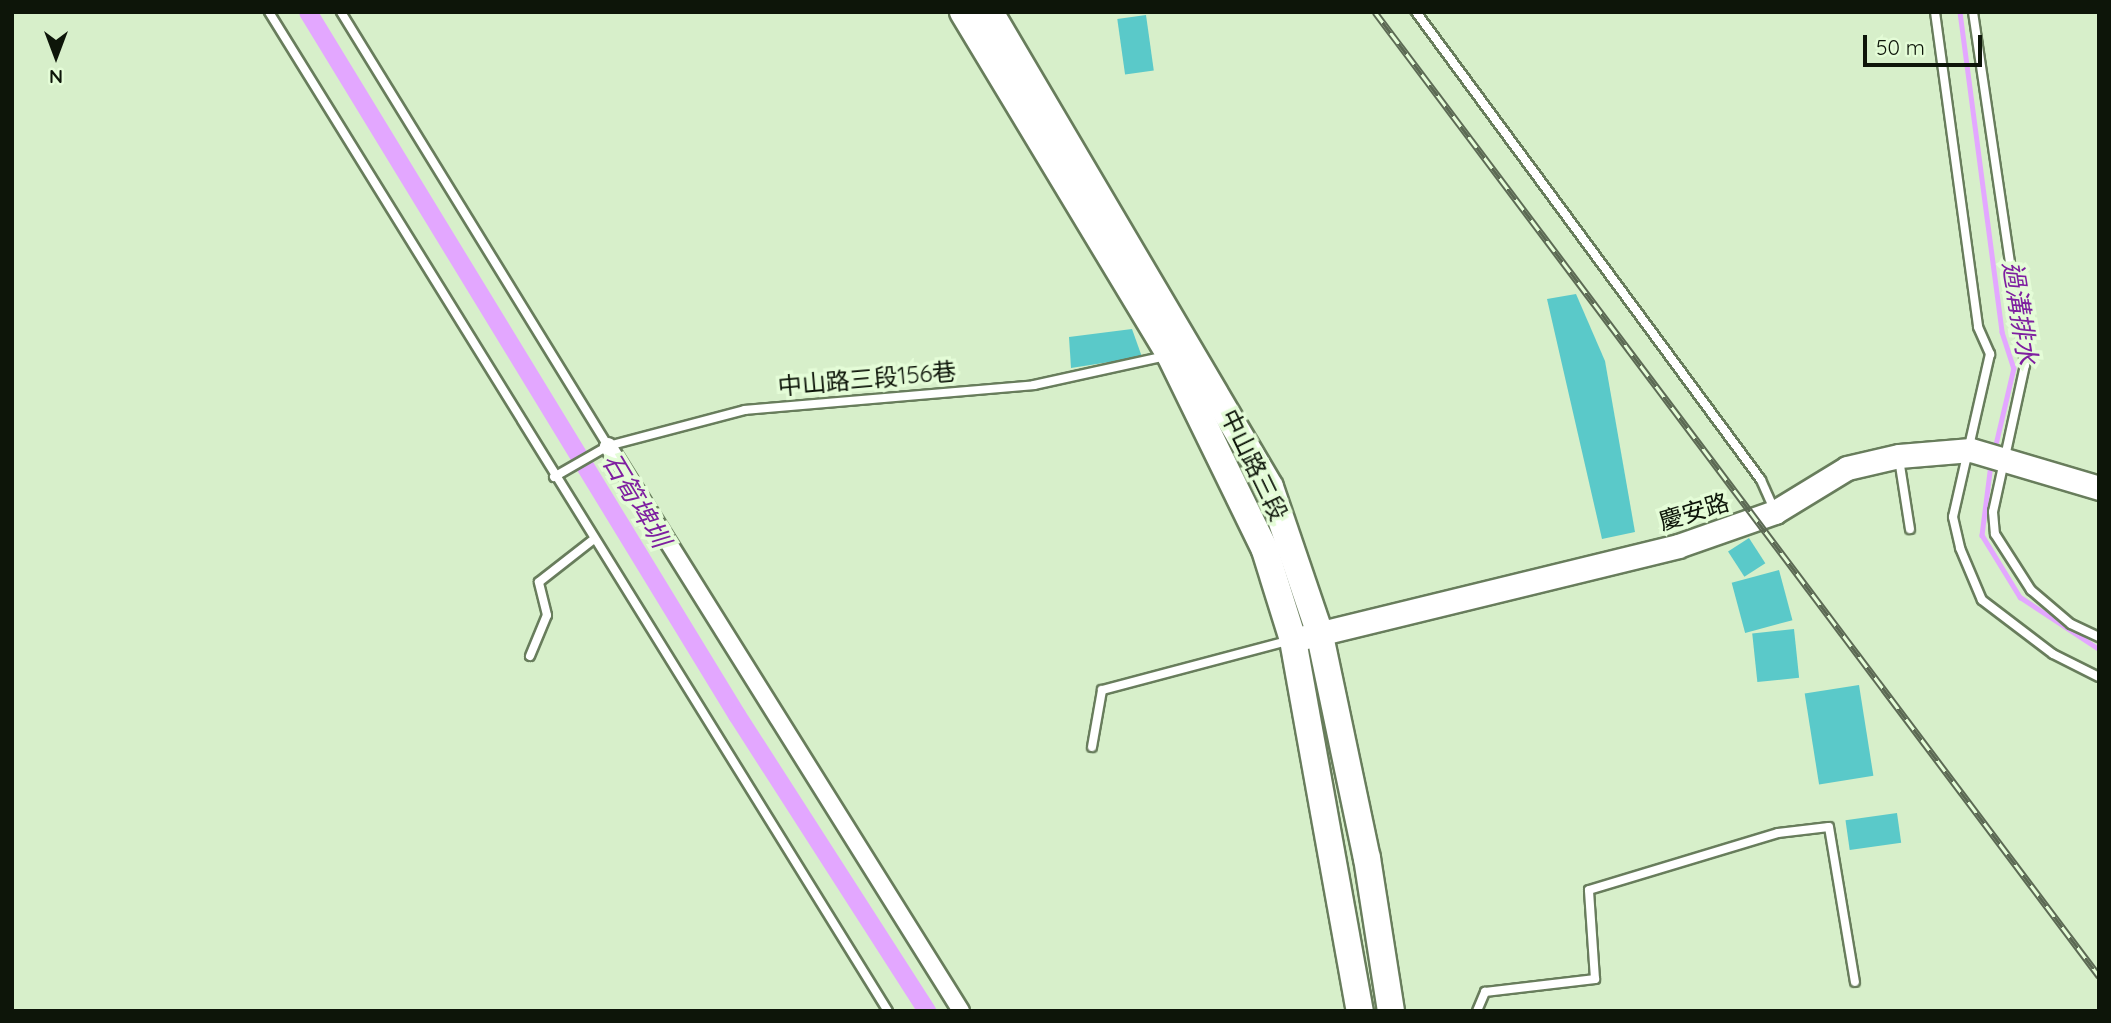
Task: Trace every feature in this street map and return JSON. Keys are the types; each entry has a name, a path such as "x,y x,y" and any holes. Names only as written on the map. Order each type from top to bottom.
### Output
{"main road":[{"name":"中山路三段","path":"963,12 1270,487 1319,631 1367,858 1391,1011"},
{"name":"中山路三段","path":"990,12 1180,349 1265,550 1293,640 1360,1011"}],"street":[{"path":"608,446 961,1011"},
{"name":"慶安路","path":"1293,640 1319,631 1678,546 1775,512 1847,468 1899,456 1971,450 2004,457 2099,488"}],"lane":[{"path":"270,12 554,477 888,1011"},
{"path":"341,12 608,446"},
{"path":"1416,12 1762,481 1775,512"},
{"path":"1935,12 1978,327 1990,354 1971,450 1953,517 1982,600 2053,654 2099,677"},
{"path":"1973,12 2025,365 2004,457 1994,534 2031,590 2071,624 2099,637"},
{"name":"中山路三段156巷","path":"554,477 608,446 745,410 1034,385 1180,349"},
{"path":"1899,456 1910,529"},
{"path":"530,656 547,615 538,582 594,538"},
{"path":"1092,747 1102,690 1293,640"},
{"path":"1477,1011 1485,992 1595,979 1589,890 1777,833 1829,827 1855,982"}],"building":[{"path":"1146,15 1154,70 1125,74 1117,19"},
{"path":"1576,294 1605,361 1635,532 1602,539 1547,299"},
{"path":"1132,329 1142,357 1071,368 1069,337"},
{"path":"1749,538 1765,563 1744,577 1728,552"},
{"path":"1779,570 1792,620 1745,633 1732,583"},
{"path":"1794,629 1799,678 1757,682 1752,633"},
{"path":"1859,685 1873,776 1819,784 1805,694"},
{"path":"1897,813 1901,843 1850,850 1846,820"}],"waterway":[{"name":"石筍埤圳","path":"308,12 737,715 927,1011"},
{"name":"過溝排水","path":"1960,12 2002,332 2014,368 1995,449"},
{"name":"過溝排水","path":"1991,464 1982,535 2020,597 2099,649"}],"railway":[{"path":"1375,12 2099,976"}]}
